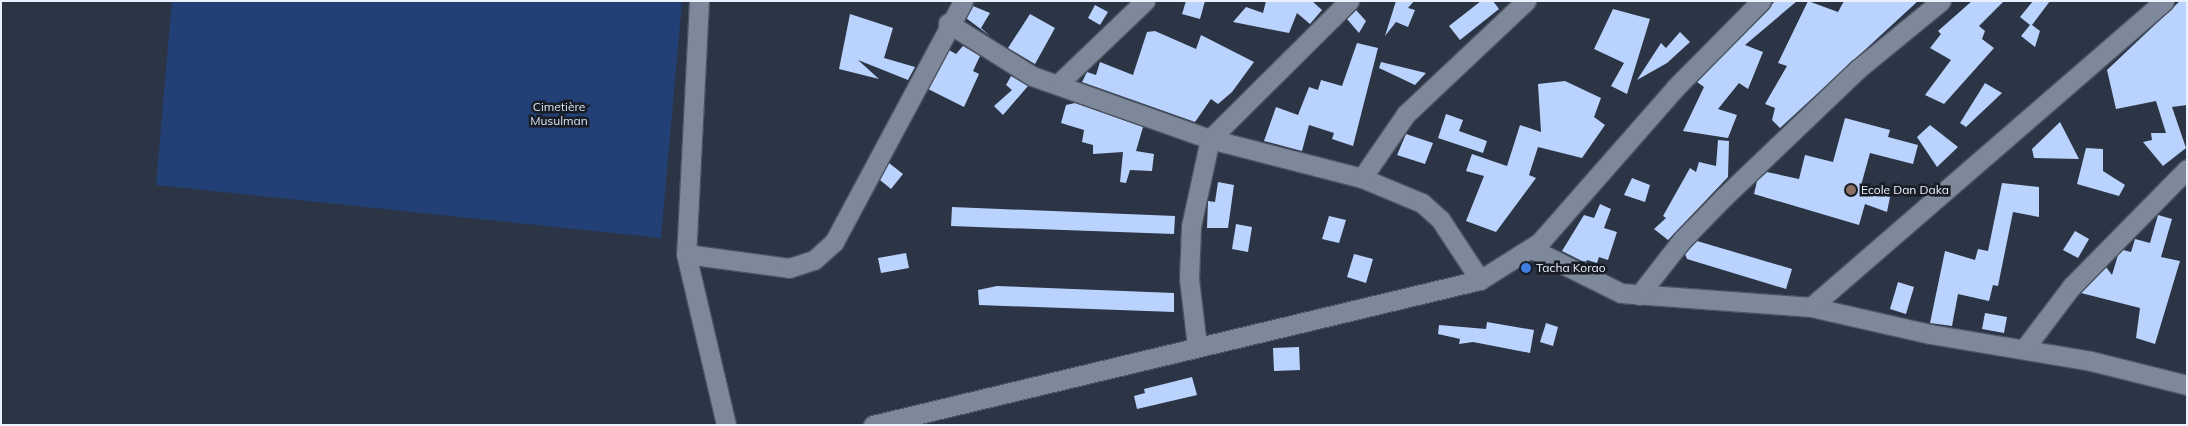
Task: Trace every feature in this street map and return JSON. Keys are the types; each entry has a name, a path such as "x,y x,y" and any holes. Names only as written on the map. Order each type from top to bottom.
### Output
{"street":[{"path":"699,1 686,254 726,425"},
{"path":"686,254 789,268 814,260 834,242 948,23 963,1"},
{"path":"1058,85 1145,1"},
{"path":"1197,346 1189,279 1191,226 1210,138 1349,1"},
{"path":"1362,178 1406,114 1526,1"},
{"path":"873,425 1197,346 1480,280 1532,249 1676,87 1761,1"},
{"path":"1639,294 1682,240 1724,197 1858,69 1941,1"},
{"path":"1811,307 2164,1"},
{"path":"948,23 1013,67 1058,85 1210,138 1362,178 1422,204 1440,218 1480,280"},
{"path":"2024,350 2087,268 2187,169"},
{"path":"1532,249 1600,285 1639,294 1811,307 2187,385"}],"green space":[{"name":"Cimetière Musulman","path":"172,1 682,1 661,238 156,185"}],"building":[{"path":"1186,1 1205,1 1200,19 1182,14"},
{"path":"1266,1 1312,1 1322,10 1310,24 1297,13 1289,33 1233,22 1246,7 1263,13"},
{"path":"1396,1 1414,1 1408,8 1415,10 1408,27 1396,22 1385,36"},
{"path":"1481,1 1493,1 1499,9 1460,40 1449,26"},
{"path":"1775,1 1797,1 1745,45 1763,52 1748,89 1739,83 1718,109 1737,115 1728,138 1683,131 1704,87 1697,82"},
{"path":"1808,1 1838,12 1844,1 1918,1 1780,128 1772,120 1775,108 1765,104 1787,66 1778,63"},
{"path":"1972,1 2004,1 1979,26 1985,31 1982,39 1994,48 1944,104 1925,95 1951,60 1930,48 1941,34 1938,31"},
{"path":"2033,1 2050,1 2032,25 2040,31 2035,47 2021,36 2030,25 2020,17"},
{"path":"2180,1 2187,1 2187,105 2172,107 2186,148 2163,166 2143,142 2152,140 2151,133 2166,133 2156,101 2116,109 2107,70"},
{"path":"1095,5 1108,12 1100,25 1088,18"},
{"path":"973,6 990,13 981,28 990,36 966,18"},
{"path":"1613,9 1650,19 1627,94 1611,86 1624,63 1594,49"},
{"path":"1356,10 1366,21 1359,33 1347,19"},
{"path":"850,14 893,28 884,58 915,67 908,80 858,60 879,79 839,69"},
{"path":"1030,14 1055,28 1035,64 1008,48"},
{"path":"1155,31 1196,49 1201,35 1254,62 1232,92 1218,104 1211,99 1195,122 1082,82 1087,72 1096,75 1100,62 1133,75 1147,32"},
{"path":"1680,32 1690,42 1667,63 1637,80 1661,43 1666,48"},
{"path":"1357,43 1378,48 1353,146 1332,139 1334,133 1309,125 1302,151 1264,141 1276,107 1298,115 1309,87 1318,90 1321,80 1342,86"},
{"path":"963,46 980,56 973,71 979,74 964,107 928,89 949,50 956,54"},
{"path":"1381,62 1426,73 1415,85 1379,68"},
{"path":"1011,76 1028,86 1003,115 994,106 1012,90 1006,85"},
{"path":"1565,81 1601,98 1594,117 1605,125 1582,158 1538,147 1529,175 1536,178 1496,232 1466,221 1484,176 1466,171 1472,154 1507,166 1520,125 1541,132 1538,84"},
{"path":"1985,83 2002,93 1966,127 1960,123"},
{"path":"1075,103 1143,127 1136,151 1154,154 1152,171 1130,170 1126,183 1120,182 1123,152 1093,154 1093,145 1082,142 1084,130 1061,123 1066,105"},
{"path":"1446,114 1463,120 1459,131 1487,141 1483,153 1438,138"},
{"path":"1845,118 1890,130 1888,137 1918,145 1913,164 1870,153 1860,189 1890,197 1887,212 1865,204 1859,225 1754,194 1757,181 1767,172 1799,179 1805,155 1833,162"},
{"path":"2060,122 2079,159 2034,158 2032,149"},
{"path":"1930,125 1958,147 1937,167 1917,137"},
{"path":"1406,134 1433,143 1425,164 1397,155"},
{"path":"1718,140 1729,141 1728,177 1668,240 1654,229 1666,218 1663,216 1690,168 1696,172 1699,162 1716,166"},
{"path":"2086,148 2103,149 2103,171 2125,185 2119,196 2077,184"},
{"path":"889,163 903,174 891,189 880,180"},
{"path":"1632,178 1650,185 1645,202 1624,195"},
{"path":"1218,182 1234,185 1228,228 1207,228 1208,201 1215,202"},
{"path":"2002,183 2039,187 2039,217 2013,212 1998,286 1993,285 1989,301 1958,294 1952,326 1930,323 1945,251 1975,260 1978,249 1988,251"},
{"path":"1600,204 1611,209 1604,228 1617,232 1608,260 1599,257 1597,263 1587,260 1586,263 1562,251 1584,215 1594,218"},
{"path":"952,207 1175,216 1174,234 951,226"},
{"path":"2158,215 2172,219 2161,257 2180,261 2155,344 2136,338 2140,308 2081,293 2106,267 2112,275 2118,255 2123,250 2131,252 2135,239 2150,243"},
{"path":"1329,216 1346,220 1339,243 1322,239"},
{"path":"1236,224 1252,227 1248,252 1232,249"},
{"path":"2075,231 2089,239 2078,258 2063,250"},
{"path":"1697,241 1792,269 1786,289 1687,259 1685,254"},
{"path":"906,253 909,268 881,273 878,258"},
{"path":"1354,254 1373,259 1366,283 1347,277"},
{"path":"1898,282 1914,287 1906,314 1890,309"},
{"path":"997,286 1174,293 1174,312 979,305 978,290"},
{"path":"1985,313 2007,317 2004,333 1982,329"},
{"path":"1487,322 1534,330 1530,353 1473,342 1459,344 1460,339 1438,334 1439,325 1486,329"},
{"path":"1546,323 1558,327 1553,346 1540,342"},
{"path":"1299,347 1300,370 1274,371 1273,348"},
{"path":"1192,377 1197,395 1137,409 1134,396 1145,393 1144,389"}],"place":[{"name":"Ecole Dan Daka","path":"1851,190"},
{"name":"Tacha Korao","path":"1526,268"}]}
